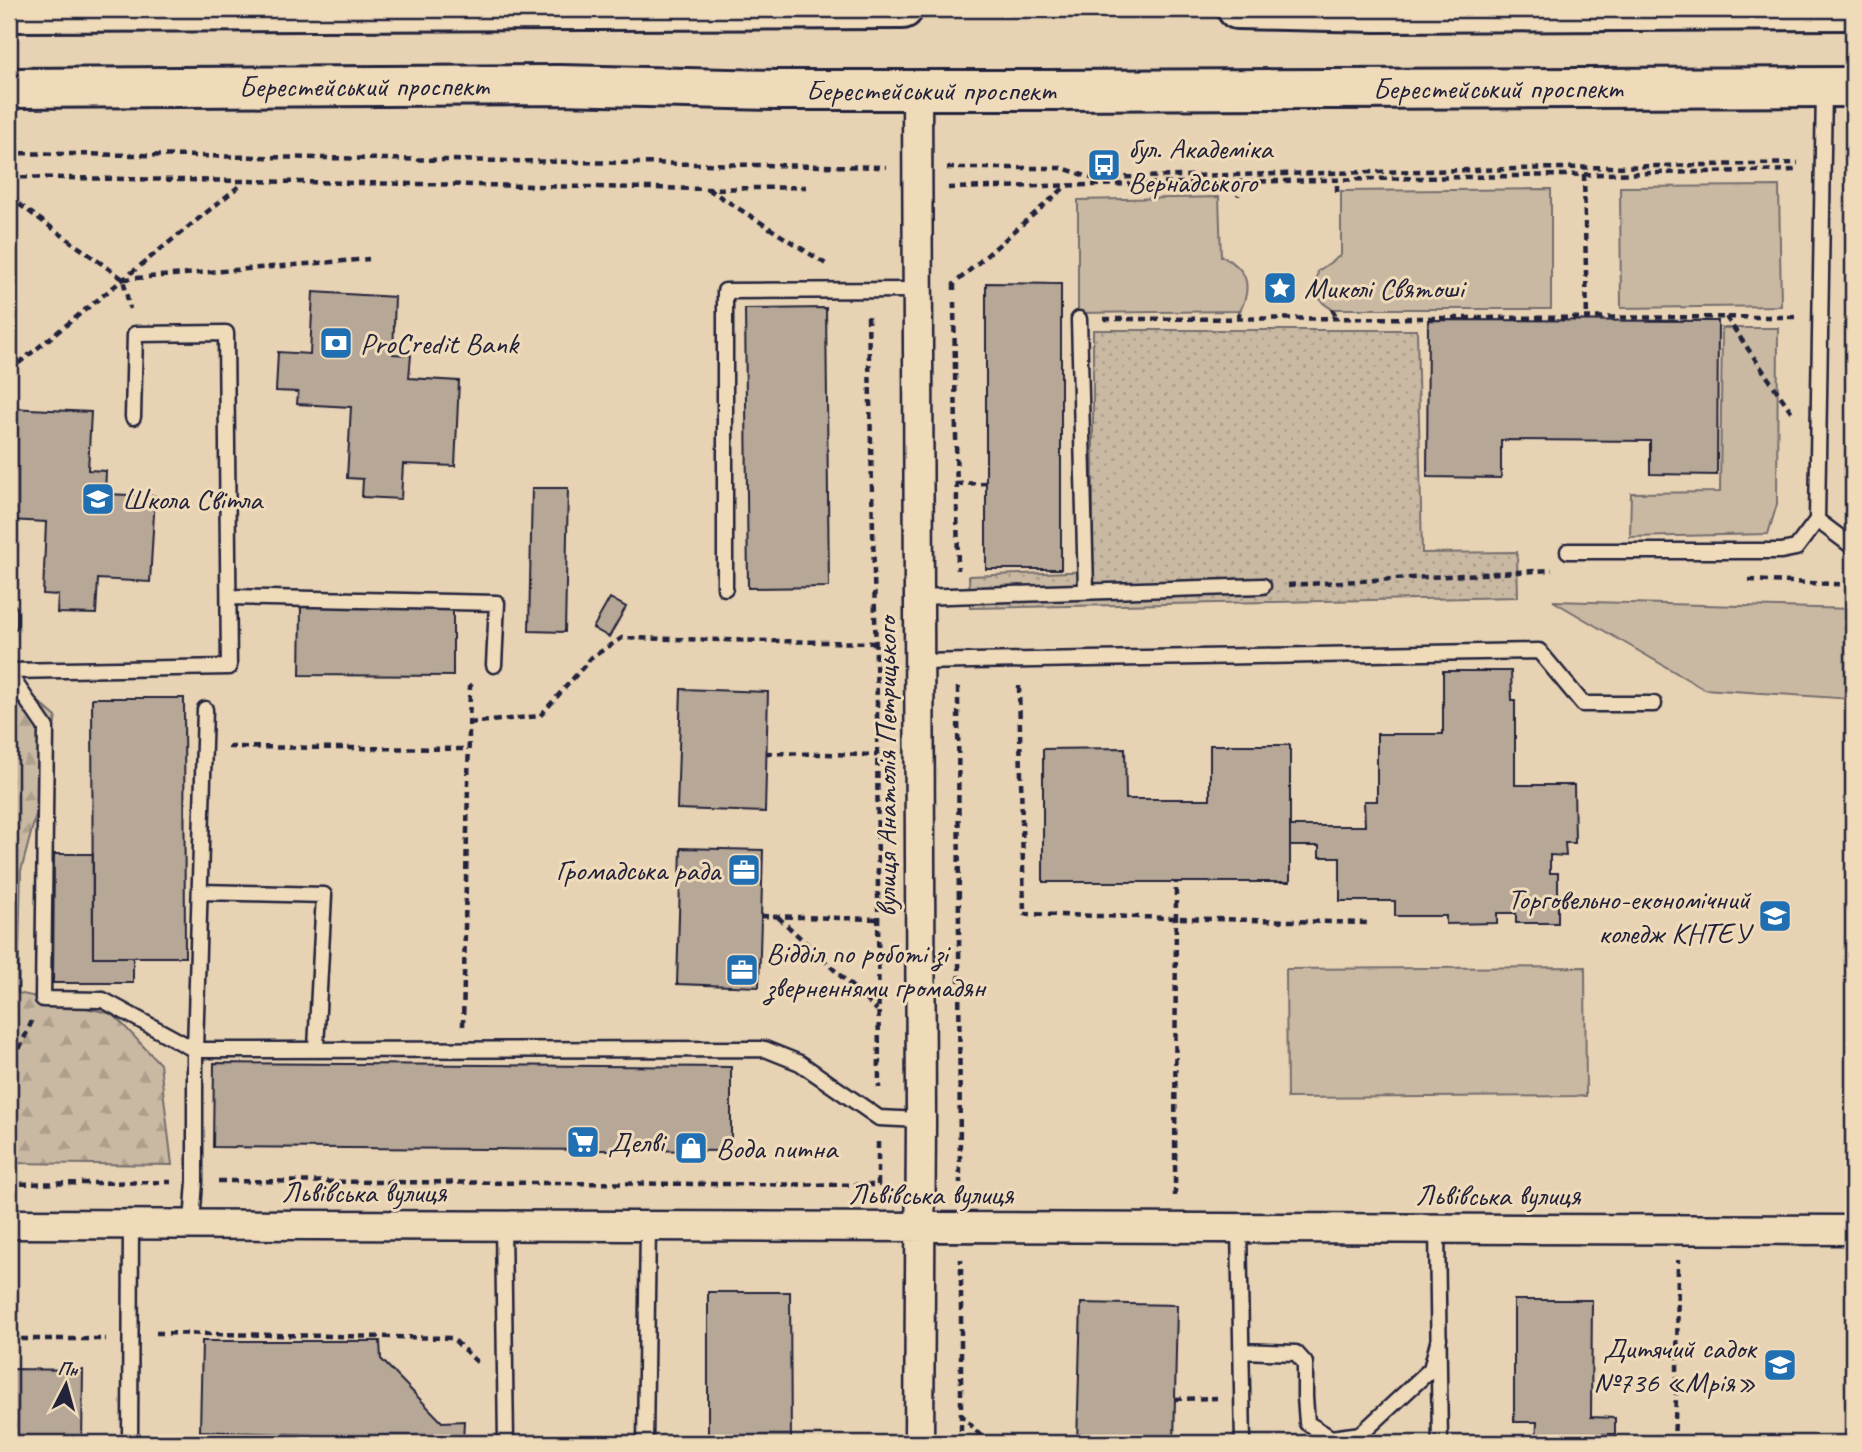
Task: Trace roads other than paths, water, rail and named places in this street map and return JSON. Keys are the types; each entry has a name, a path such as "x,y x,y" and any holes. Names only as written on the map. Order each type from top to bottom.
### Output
{"main road":[{"path":"9,12 903,9"},
{"path":"1237,9 1853,10"},
{"name":"Берестейський проспект","path":"9,88 560,85 777,90 1838,87"}],"street":[{"name":"вулиця Анатолія Петрицького","path":"917,89 922,1120 919,1443"},
{"name":"Львівська вулиця","path":"9,1224 1853,1230"}],"lane":[{"path":"1568,551 1781,551 1796,548 1817,520 1822,162 1838,87"},
{"path":"725,588 725,291 917,290"},
{"path":"1079,319 1086,590"},
{"path":"9,673 229,667 226,333 135,334 133,417"},
{"path":"1817,520 1853,547"},
{"path":"918,597 1263,586"},
{"path":"229,597 497,603 494,665"},
{"path":"9,611 9,624"},
{"path":"918,662 1539,651 1583,704 1654,704"},
{"path":"9,673 46,728 43,999 103,1000 195,1050 765,1049 800,1063 879,1118 922,1120"},
{"path":"192,1224 205,709"},
{"path":"200,892 324,895 316,1048"},
{"path":"130,1443 131,1224"},
{"path":"503,1226 506,1443"},
{"path":"645,1443 648,1226"},
{"path":"1239,1227 1243,1443"},
{"path":"1437,1228 1440,1443"},
{"path":"1242,1351 1296,1353 1305,1363 1304,1397 1307,1423 1331,1438 1361,1434 1431,1369 1438,1338"}],"place":[{"name":"бул. Академіка Вернадського","path":"1104,165"},
{"name":"Миколі Святоші","path":"1280,288"},
{"name":"ProCredit Bank","path":"336,343"},
{"name":"Школа Світла","path":"98,499"},
{"name":"Громадська рада","path":"744,870"},
{"name":"Торговельно-економічний коледж КНТЕУ","path":"1775,916"},
{"name":"Відділ по роботі зі зверненнями громадян","path":"742,970"},
{"name":"Делві","path":"583,1142"},
{"name":"Вода питна","path":"691,1148"},
{"name":"Дитячий садок №736 «Мрія»","path":"1780,1365"}]}
